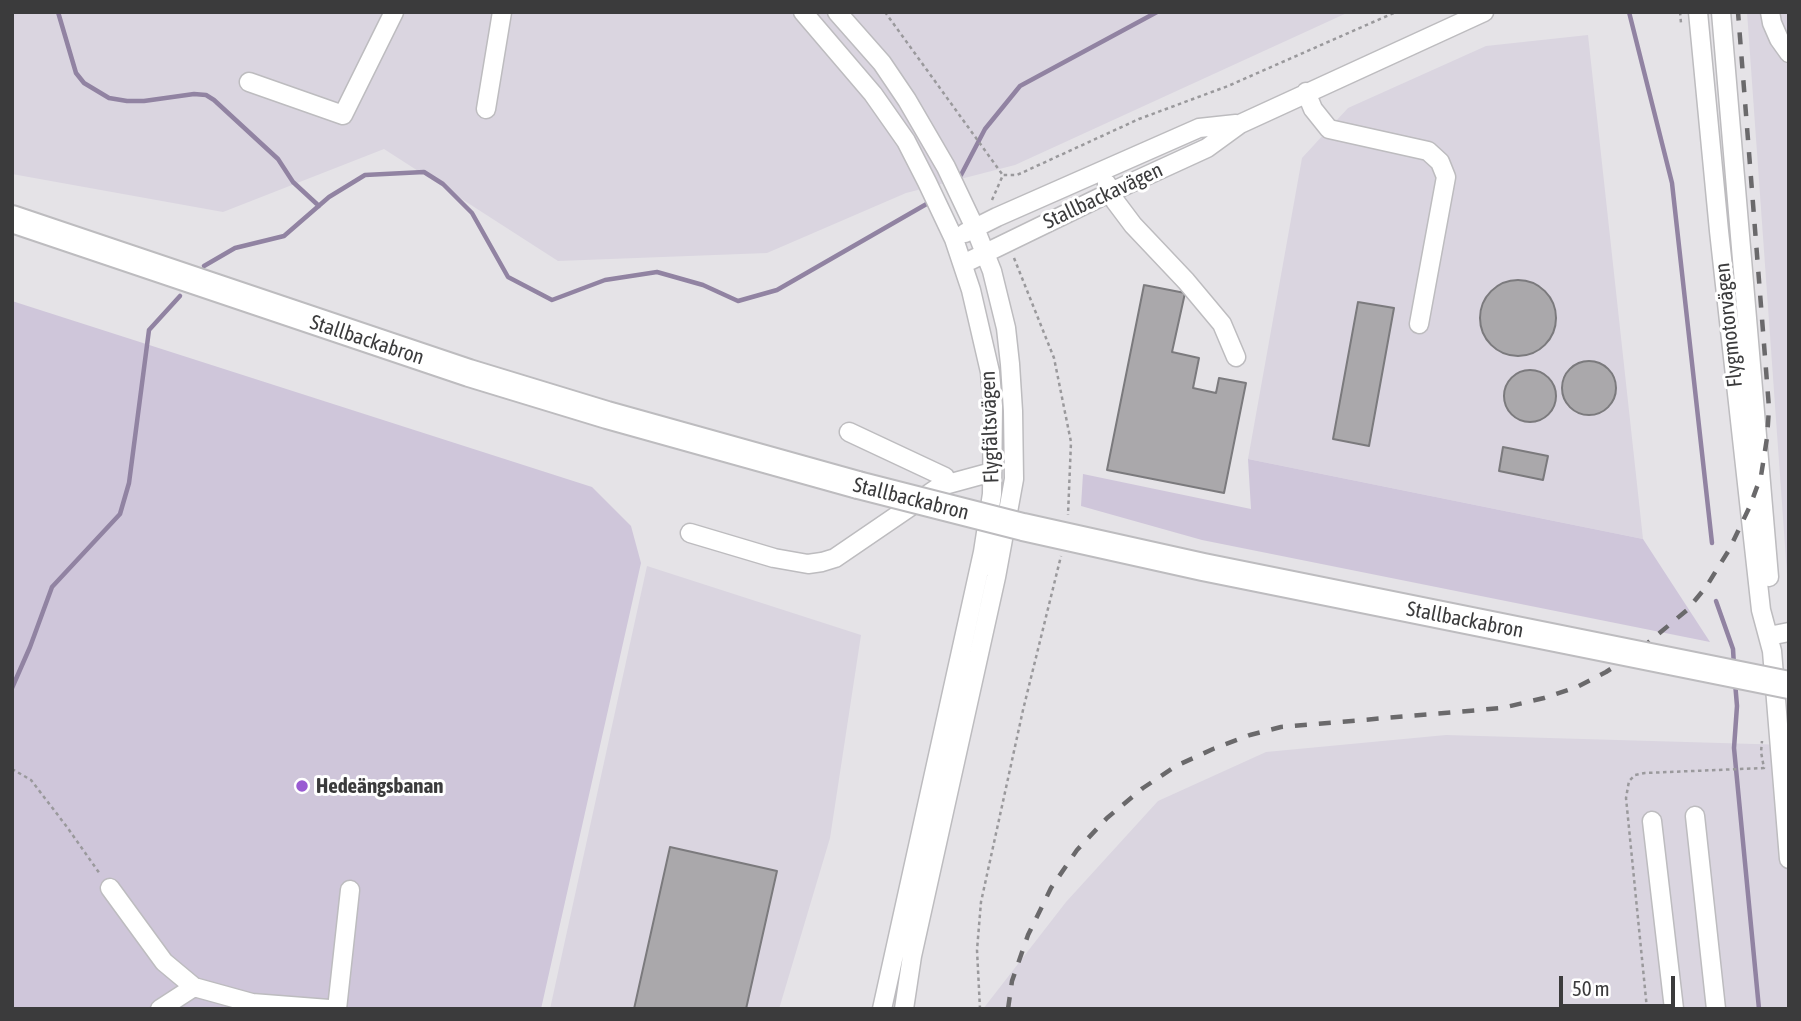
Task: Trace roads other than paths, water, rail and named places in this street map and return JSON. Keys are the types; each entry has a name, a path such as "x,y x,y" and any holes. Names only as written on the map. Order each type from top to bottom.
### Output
{"highway":[{"path":"12,219 55,234"},
{"path":"12,226 55,234"},
{"name":"Stallbackabron","path":"55,234 469,373 607,415 858,485 1023,527 1190,564 1789,685"}],"street":[{"path":"249,82 343,115 394,12"},
{"path":"486,109 502,12"},
{"name":"Flygfältsvägen","path":"803,12 873,94 906,141 951,231 971,290 990,372 993,406 992,494 983,552 882,1009"},
{"name":"Flygfältsvägen","path":"837,12 882,63 946,167 986,254 1006,328 1010,364 1014,479 996,578 912,956 904,1009"},
{"name":"Stallbackavägen","path":"963,264 1207,148 1240,124 1484,12"},
{"name":"Flygmotorvägen","path":"1698,12 1761,610 1772,651 1785,770 1789,859"},
{"name":"Flygmotorvägen","path":"1721,12 1773,612 1769,636"},
{"path":"1770,12 1779,40 1789,52"},
{"path":"1307,92 1312,109 1329,129 1428,151 1440,162 1446,177 1419,324"},
{"name":"Stallbackavägen","path":"951,231 975,228 1199,128 1240,124"},
{"path":"1101,171 1115,201 1133,225 1222,324 1236,357"},
{"path":"849,432 945,477 948,484"},
{"path":"690,533 774,558 808,564 822,562 835,558 939,487 992,472"},
{"path":"1769,636 1789,632"},
{"path":"1695,816 1716,1009"},
{"path":"1652,821 1674,1009"},
{"path":"110,888 164,962 194,987 252,1003 329,1009"},
{"path":"337,1009 350,890"},
{"path":"160,1009 194,987"}],"waterway":[{"path":"58,12 76,73 84,83 109,98 127,101 206,95 278,159 293,182 319,206"},
{"path":"958,178 985,129 1020,86 1157,12"},
{"path":"1629,12 1672,183 1712,543"},
{"path":"204,266 235,248 284,236 329,197 365,175 424,172 443,184 472,213 508,277 552,300 605,280 657,272 703,285 738,301 777,290 930,202"},
{"path":"12,688 52,587 120,514 129,483 149,330 180,296"},
{"path":"1716,601 1733,649 1734,666"},
{"path":"1735,682 1737,706 1734,748 1759,1009"}],"railway":[{"path":"1008,1009 1012,981 1028,935 1051,888 1077,850 1107,818 1143,788 1176,766 1250,735 1281,727 1502,708 1577,687 1637,652 1687,610 1706,587 1729,550 1761,476 1769,408 1738,12"}],"place":[{"name":"Hedeängsbanan","path":"302,786"}]}
